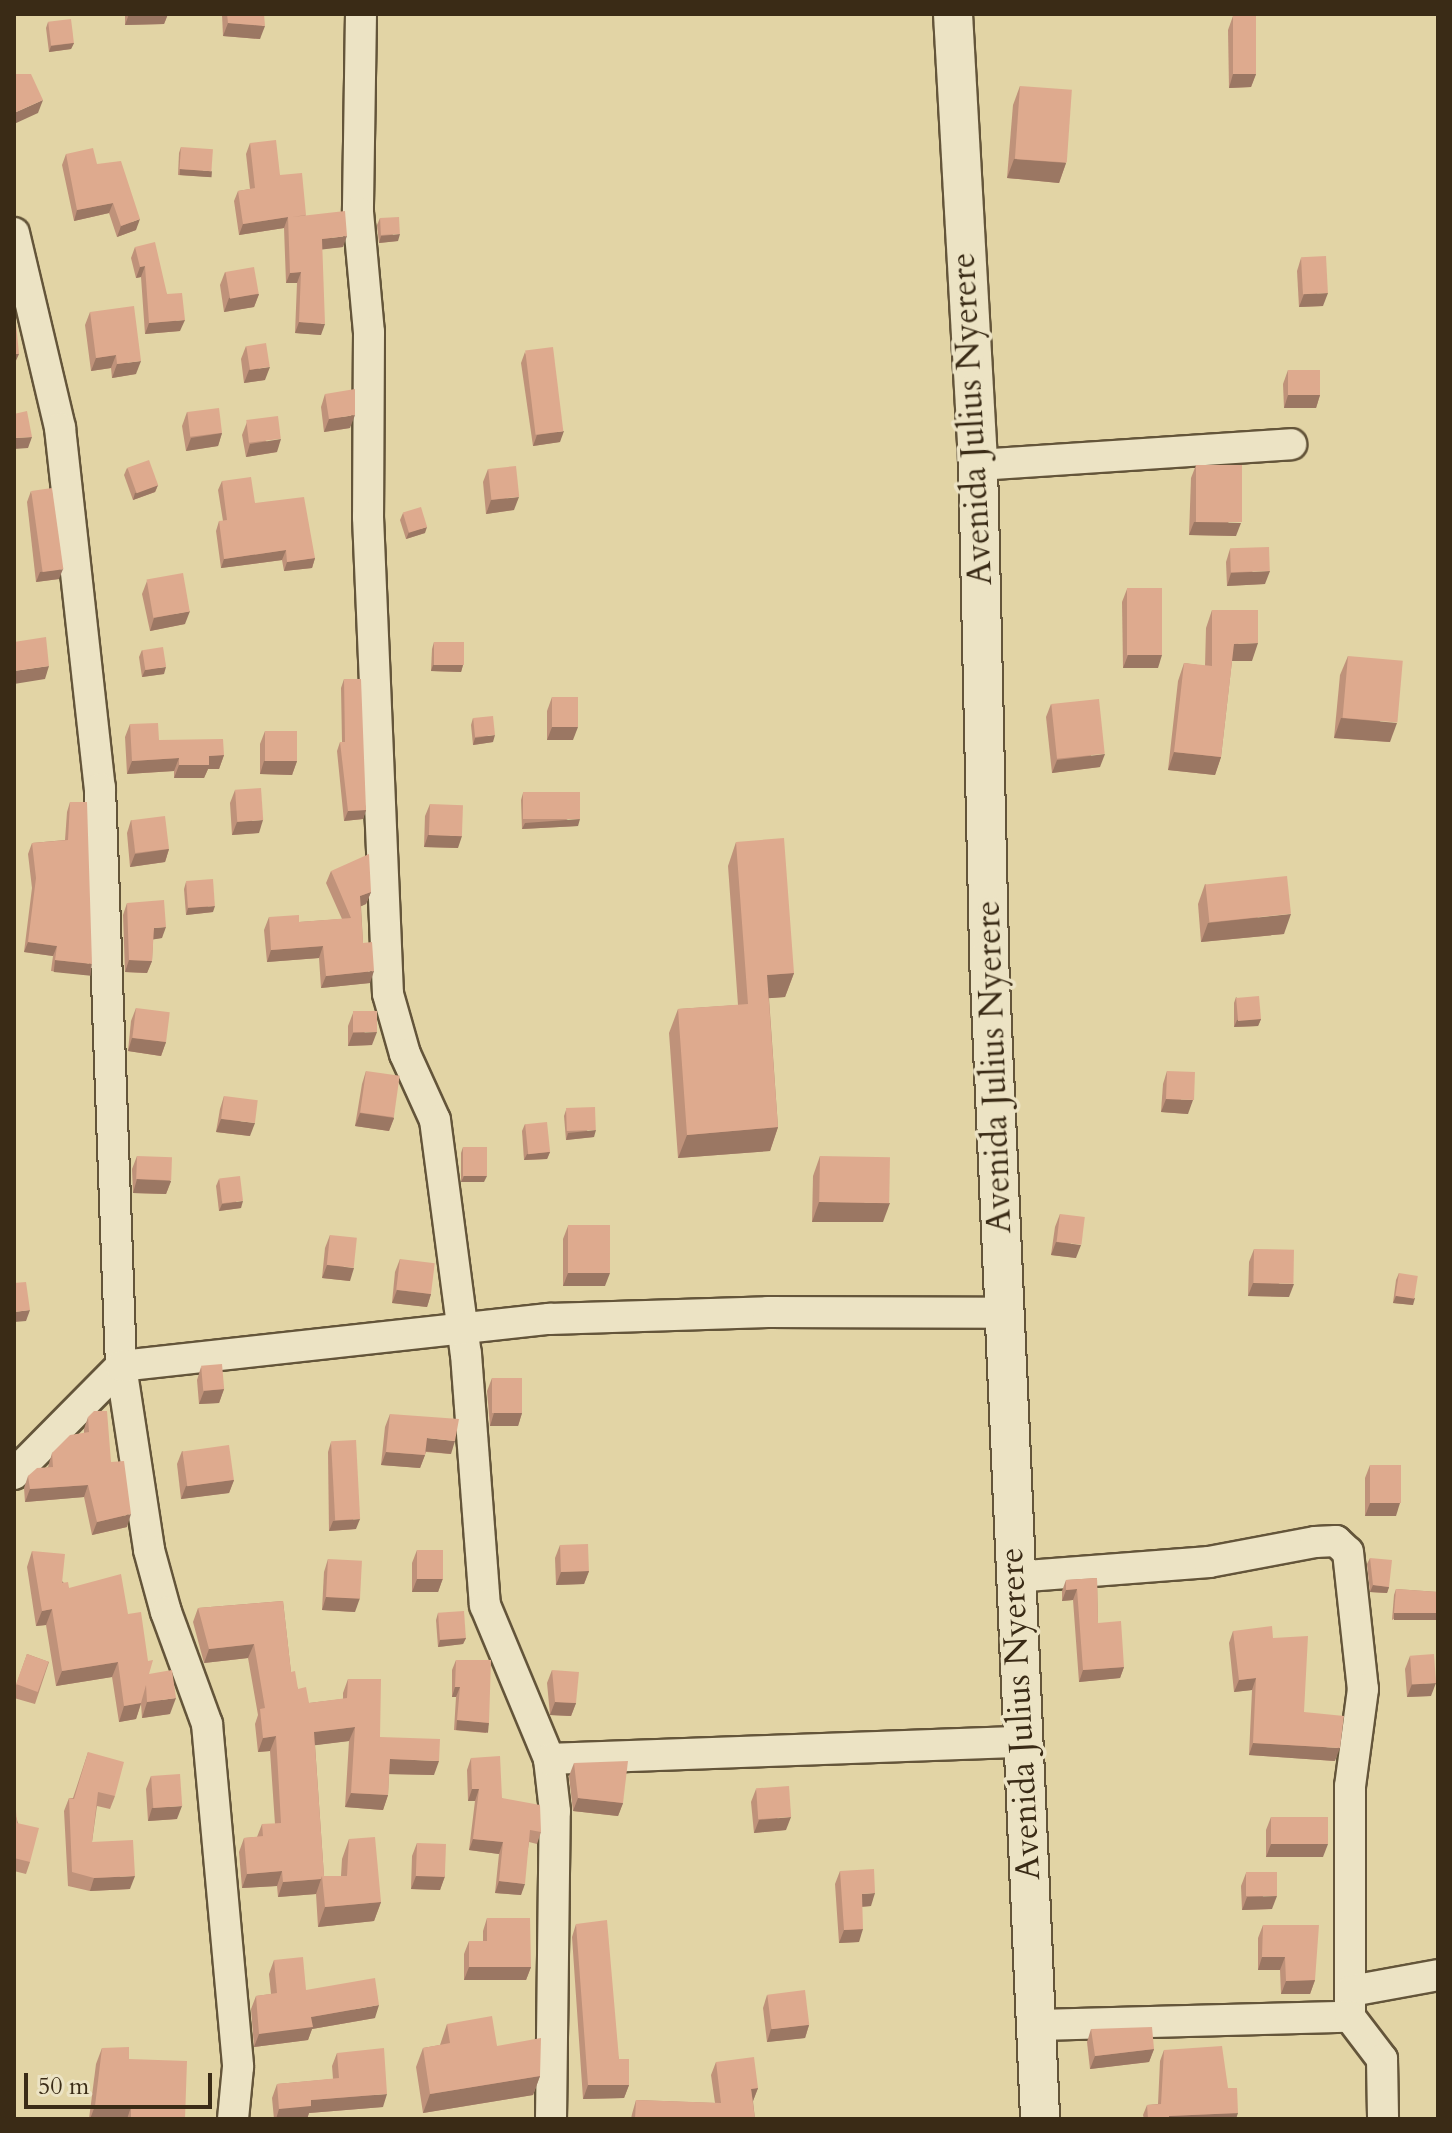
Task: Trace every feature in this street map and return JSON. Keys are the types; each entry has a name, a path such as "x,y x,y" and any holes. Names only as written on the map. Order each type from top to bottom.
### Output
{"street":[{"path":"361,14 357,149 369,332 368,517 387,886 388,994 405,1054 435,1120 463,1325 485,1605 549,1759 555,1811 551,2119"},
{"name":"Avenida Julius Nyerere","path":"953,14 978,465 989,958 1021,1742 1040,2119"},
{"path":"14,233 60,428 100,788 121,1366 149,1550 166,1612 207,1724 238,2067 233,2119"},
{"path":"978,465 1291,444"},
{"path":"14,1474 121,1366 463,1325 768,1312 1004,1313"},
{"path":"1014,1577 1209,1562 1315,1542 1342,1543 1348,1552 1363,1689 1350,1786 1351,2004 1382,2059 1383,2119"},
{"path":"549,1759 1021,1742"},
{"path":"1035,2025 1351,2004 1438,1975"}],"building":[{"path":"227,14 264,14 265,26 228,23"},
{"path":"1233,16 1256,16 1256,74 1233,74"},
{"path":"71,19 74,43 51,46 48,22"},
{"path":"14,74 31,74 43,100 14,113"},
{"path":"1020,86 1072,90 1067,162 1015,159"},
{"path":"276,140 280,175 302,173 306,215 292,217 345,211 347,236 322,239 325,324 299,322 301,272 290,273 288,217 243,224 238,191 255,188 250,143"},
{"path":"181,147 213,149 211,171 179,169"},
{"path":"93,148 97,164 121,161 140,219 121,226 113,203 77,210 66,154"},
{"path":"399,217 400,234 381,235 380,218"},
{"path":"155,242 167,294 182,293 185,320 149,323 145,266 140,267 135,247"},
{"path":"1326,256 1328,293 1303,294 1301,257"},
{"path":"254,267 259,294 230,299 225,272"},
{"path":"134,306 141,361 117,364 116,355 96,358 90,312"},
{"path":"16,323 19,354 14,354"},
{"path":"266,343 270,367 250,370 246,346"},
{"path":"553,347 563,431 536,435 525,350"},
{"path":"1288,370 1320,370 1320,395 1288,395"},
{"path":"355,389 355,415 329,419 325,394"},
{"path":"219,408 222,433 190,437 187,412"},
{"path":"27,411 32,437 14,438 14,414"},
{"path":"278,416 281,439 249,443 246,420"},
{"path":"149,460 158,485 137,493 127,468"},
{"path":"1196,465 1242,465 1242,522 1196,522"},
{"path":"516,466 519,497 491,500 488,469"},
{"path":"251,477 255,503 304,497 315,558 287,562 286,550 224,559 219,521 227,520 222,481"},
{"path":"52,488 63,569 43,572 31,491"},
{"path":"421,507 427,527 409,533 403,513"},
{"path":"1269,547 1270,571 1231,572 1230,548"},
{"path":"183,573 190,611 153,618 147,579"},
{"path":"1127,588 1162,588 1162,655 1127,655"},
{"path":"1212,610 1258,610 1258,643 1234,644 1221,757 1174,752 1184,663 1212,666"},
{"path":"46,637 49,666 14,671 14,642"},
{"path":"434,642 464,642 464,665 434,665"},
{"path":"163,647 166,667 145,670 142,650"},
{"path":"1348,656 1403,661 1397,723 1343,718"},
{"path":"344,679 361,679 366,810 348,811 340,742 345,742"},
{"path":"552,697 578,697 578,727 552,727"},
{"path":"1099,699 1105,754 1057,759 1051,704"},
{"path":"493,716 495,735 475,737 473,718"},
{"path":"158,723 159,740 223,739 224,755 209,756 209,765 179,765 179,758 132,761 130,724"},
{"path":"265,731 297,731 297,761 265,761"},
{"path":"261,788 263,820 237,822 235,790"},
{"path":"523,792 580,792 580,819 523,819"},
{"path":"70,802 87,802 92,964 55,960 57,946 28,942 36,878 32,843 68,840"},
{"path":"430,804 463,805 462,836 429,835"},
{"path":"165,816 169,849 135,853 131,820"},
{"path":"784,838 794,973 767,975 778,1127 687,1135 678,1009 748,1004 736,842"},
{"path":"369,854 371,892 360,896 363,943 372,942 374,971 326,976 323,946 271,950 269,917 299,915 299,922 351,918 331,871"},
{"path":"1287,876 1291,914 1209,922 1205,885"},
{"path":"213,879 215,906 188,908 186,881"},
{"path":"164,900 166,927 154,928 152,961 129,960 127,903"},
{"path":"1259,996 1261,1019 1238,1021 1236,998"},
{"path":"136,1008 170,1012 166,1042 132,1038"},
{"path":"353,1011 377,1011 377,1032 353,1032"},
{"path":"366,1071 400,1076 394,1117 360,1113"},
{"path":"1167,1071 1195,1072 1194,1100 1166,1099"},
{"path":"224,1096 258,1100 255,1123 221,1119"},
{"path":"595,1107 596,1130 567,1131 566,1108"},
{"path":"547,1122 550,1152 528,1154 525,1124"},
{"path":"463,1147 487,1147 487,1176 463,1176"},
{"path":"137,1156 172,1157 171,1180 136,1179"},
{"path":"820,1156 890,1157 889,1203 819,1202"},
{"path":"240,1176 243,1201 222,1203 219,1179"},
{"path":"1060,1214 1085,1217 1081,1245 1057,1242"},
{"path":"568,1225 610,1225 610,1273 568,1273"},
{"path":"330,1235 357,1238 354,1268 327,1265"},
{"path":"1254,1249 1294,1250 1293,1284 1253,1283"},
{"path":"400,1259 435,1263 431,1294 396,1290"},
{"path":"1399,1273 1418,1276 1414,1299 1395,1296"},
{"path":"26,1282 30,1310 14,1312 14,1283"},
{"path":"222,1364 224,1389 203,1391 201,1366"},
{"path":"492,1378 522,1378 522,1413 492,1413"},
{"path":"94,1411 107,1411 111,1462 124,1461 131,1514 97,1522 88,1485 30,1489 28,1476 37,1468 53,1467 52,1453 70,1435 89,1432 88,1417"},
{"path":"390,1414 459,1419 455,1441 427,1438 425,1455 386,1452"},
{"path":"356,1440 360,1519 335,1520 331,1441"},
{"path":"229,1445 234,1480 187,1486 182,1452"},
{"path":"1370,1465 1401,1465 1401,1503 1370,1503"},
{"path":"588,1544 589,1571 561,1572 560,1545"},
{"path":"417,1550 443,1550 443,1579 417,1579"},
{"path":"32,1551 65,1554 62,1583 68,1582 69,1588 121,1574 128,1614 141,1612 148,1661 153,1660 149,1674 172,1670 176,1698 147,1702 146,1685 141,1703 124,1706 118,1662 62,1671 52,1609 42,1611"},
{"path":"1370,1558 1392,1560 1389,1587 1373,1585"},
{"path":"328,1559 362,1561 360,1599 326,1597"},
{"path":"1097,1578 1098,1623 1121,1621 1124,1667 1083,1670 1077,1589 1066,1590 1066,1580"},
{"path":"1396,1589 1438,1592 1438,1613 1394,1613"},
{"path":"283,1601 291,1672 295,1671 298,1689 306,1687 309,1703 347,1698 348,1679 381,1679 380,1737 440,1739 439,1761 390,1759 388,1795 351,1793 355,1727 314,1732 324,1876 321,1879 283,1882 282,1871 247,1874 244,1838 263,1836 262,1824 281,1823 276,1736 263,1738 260,1709 265,1708 254,1644 209,1649 198,1608"},
{"path":"464,1611 466,1638 440,1640 438,1613"},
{"path":"1272,1626 1273,1638 1308,1636 1304,1712 1344,1716 1340,1748 1253,1743 1256,1678 1239,1680 1233,1631"},
{"path":"27,1654 49,1662 38,1692 16,1684"},
{"path":"1434,1654 1436,1683 1412,1685 1410,1656"},
{"path":"456,1660 491,1660 489,1723 457,1720 460,1687 455,1687"},
{"path":"552,1670 579,1672 576,1703 555,1702"},
{"path":"88,1752 124,1762 115,1796 98,1792 92,1842 133,1840 135,1876 94,1878 72,1872 69,1798 74,1799"},
{"path":"500,1756 502,1798 540,1805 541,1832 530,1830 525,1884 499,1881 503,1842 473,1839 479,1789 472,1789 471,1758"},
{"path":"628,1761 623,1803 578,1798 574,1763"},
{"path":"180,1774 182,1806 153,1808 151,1776"},
{"path":"789,1786 791,1817 758,1819 756,1788"},
{"path":"14,1810 17,1823 39,1828 30,1862 14,1858"},
{"path":"1271,1817 1328,1817 1328,1844 1271,1844"},
{"path":"375,1837 381,1902 325,1907 322,1876 347,1876 349,1839"},
{"path":"417,1843 446,1844 445,1877 416,1876"},
{"path":"874,1869 875,1893 862,1894 863,1929 844,1930 840,1871"},
{"path":"1246,1872 1277,1872 1277,1896 1246,1896"},
{"path":"487,1918 530,1918 531,1967 469,1967 469,1941 487,1941"},
{"path":"607,1920 619,2059 629,2059 629,2085 588,2085 576,1924"},
{"path":"1263,1925 1319,1925 1315,1980 1286,1981 1285,1957 1262,1957"},
{"path":"303,1957 306,1990 375,1978 379,2005 311,2017 313,2027 259,2034 256,1996 277,1993 274,1960"},
{"path":"805,1990 809,2025 772,2029 767,1995"},
{"path":"492,2016 497,2046 541,2038 540,2076 430,2094 423,2048 450,2043 447,2024"},
{"path":"1152,2027 1154,2049 1095,2056 1091,2029"},
{"path":"1222,2046 1228,2088 1237,2088 1238,2113 1148,2119 1147,2105 1161,2104 1164,2050"},
{"path":"129,2047 129,2059 187,2061 185,2119 131,2119 131,2107 95,2106 102,2048"},
{"path":"384,2048 387,2094 311,2100 311,2106 279,2109 277,2084 339,2078 337,2053"},
{"path":"754,2057 758,2088 751,2089 755,2119 635,2119 636,2100 721,2103 716,2062"}]}
